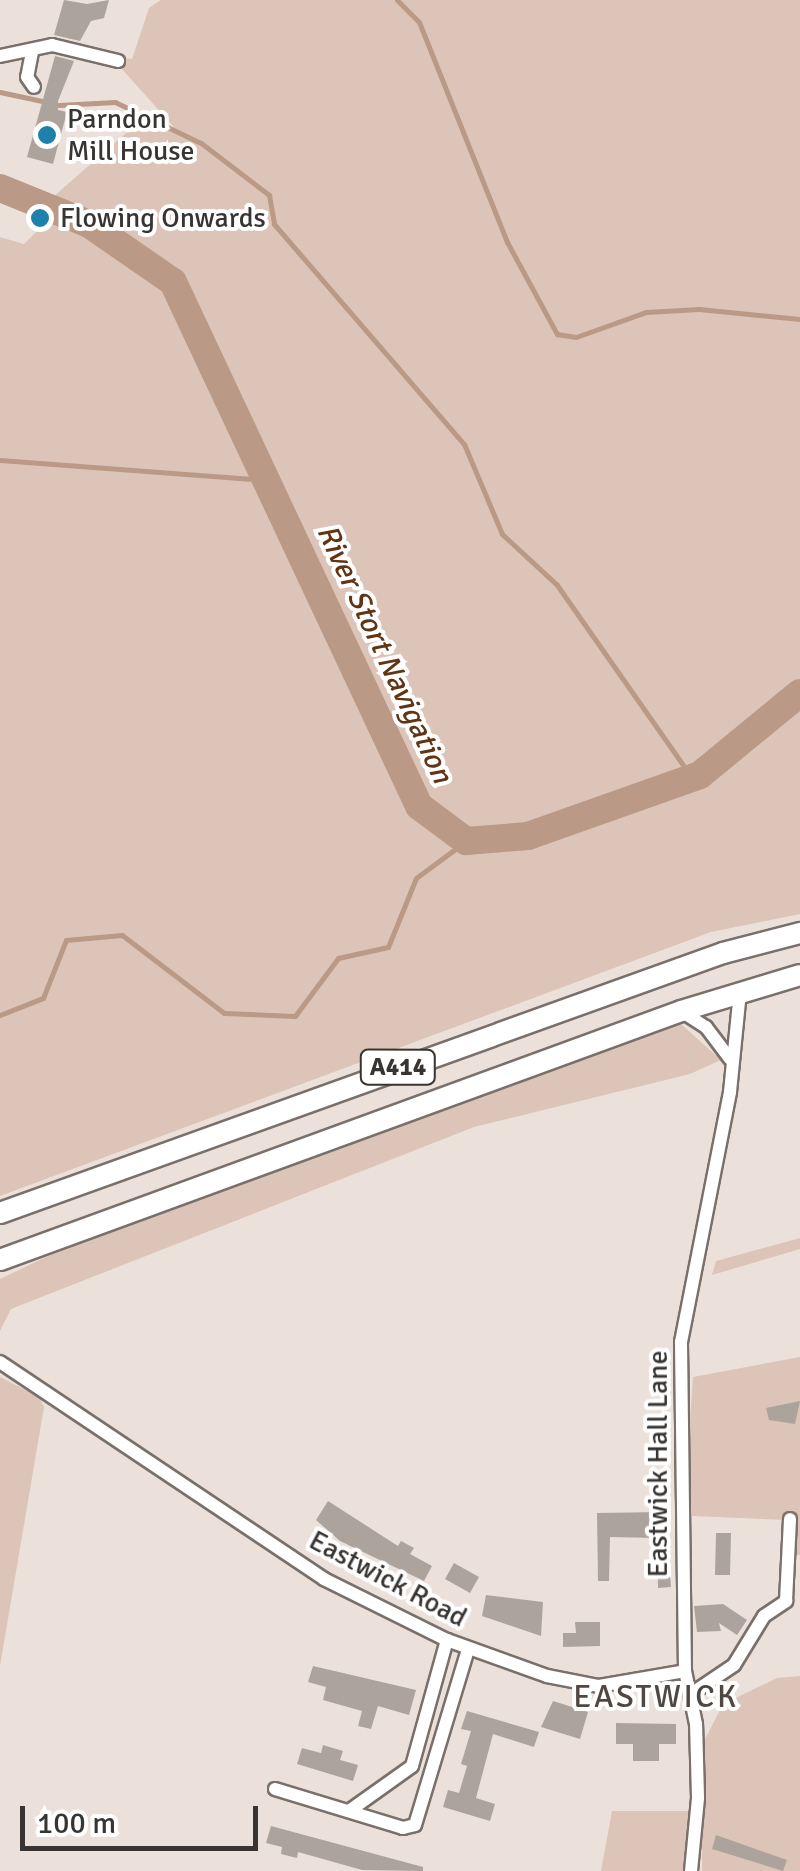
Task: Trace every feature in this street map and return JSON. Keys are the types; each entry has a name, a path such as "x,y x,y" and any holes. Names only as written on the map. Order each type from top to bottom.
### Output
{"highway":[{"name":"A414","path":"0,1212 723,952 800,933"},
{"name":"A414","path":"0,1260 680,1011 800,975"}],"street":[{"path":"0,56 52,45 118,61"},
{"path":"32,52 27,76 34,87"},
{"name":"Eastwick Hall Lane","path":"692,1871 698,1798 691,1694 685,1671 682,1342 730,1092 730,1059 740,992"},
{"path":"680,1011 706,1027 730,1059"},
{"name":"Eastwick Road","path":"0,1362 324,1579 468,1650 599,1686 685,1671"},
{"path":"691,1694 734,1665 764,1616 786,1601 790,1520"},
{"path":"350,1810 412,1766 447,1640"},
{"path":"275,1789 415,1826 468,1650"},
{"path":"412,1766 432,1773"}],"shaded area":[{"path":"161,0 800,0 800,914 711,932 0,1196 0,237 24,244 39,229 45,204 126,133 174,127 120,67 122,58 132,59 149,8"},
{"path":"681,1024 721,1060 690,1074 474,1127 11,1309 0,1331 0,1279 46,1257 402,1120"},
{"path":"800,1238 800,1249 712,1275 716,1261"},
{"path":"800,1357 800,1555 793,1555 785,1520 692,1516 687,1465 693,1377"},
{"path":"0,1377 39,1397 44,1407 0,1666"},
{"path":"800,1676 800,1871 702,1871 702,1745 723,1704 777,1678"},
{"path":"612,1811 694,1811 687,1871 601,1871"}],"building":[{"path":"64,0 87,4 109,0 104,18 91,21 80,41 54,35"},
{"name":"Parndon Mill House","path":"55,56 74,61 58,101 58,110 67,112 53,164 27,157"},
{"path":"800,1401 795,1424 769,1420 766,1408"},
{"path":"328,1501 398,1546 401,1541 414,1548 410,1554 432,1566 424,1581 340,1541 316,1520"},
{"path":"665,1512 671,1587 658,1588 657,1538 610,1537 609,1581 598,1581 597,1513"},
{"path":"716,1533 731,1533 730,1575 715,1575"},
{"path":"454,1563 479,1577 470,1593 445,1579"},
{"path":"486,1595 543,1602 541,1636 482,1616"},
{"path":"723,1604 747,1620 737,1635 719,1623 721,1631 697,1632 694,1606"},
{"path":"575,1622 600,1622 600,1646 563,1647 563,1633 576,1633"},
{"path":"313,1666 416,1690 409,1715 378,1706 371,1729 358,1726 362,1711 323,1700 326,1687 308,1682"},
{"path":"553,1701 588,1712 580,1739 541,1727"},
{"path":"467,1711 539,1732 534,1747 493,1734 476,1798 495,1804 490,1821 443,1807 448,1790 459,1793 467,1766 461,1764 471,1731 461,1729"},
{"path":"616,1723 676,1724 676,1744 659,1744 659,1761 633,1761 633,1744 616,1744"},
{"path":"323,1745 343,1751 340,1760 358,1765 353,1781 297,1764 302,1748 321,1753"},
{"path":"271,1826 423,1867 423,1871 362,1870 298,1852 297,1858 281,1854 282,1847 266,1843"},
{"path":"716,1835 787,1860 783,1871 712,1849"}],"waterway":[{"path":"397,0 419,22 507,242 557,334 576,337 646,312 699,309 800,319"},
{"path":"0,92 42,101"},
{"path":"59,105 115,102 201,143 269,195 274,224 464,444 502,534 557,585 692,778"},
{"name":"River Stort Navigation","path":"0,188 89,224 173,282 419,806 466,841 528,836 700,775 800,693"},
{"path":"0,460 268,480"},
{"path":"0,1015 43,998 66,940 122,935 224,1013 295,1016 338,958 388,947 416,878 466,841"}],"place":[{"name":"Parndon Mill House","path":"47,135"},
{"name":"Flowing Onwards","path":"40,218"}],"district":[{"name":"EASTWICK","path":"656,1697"}]}
